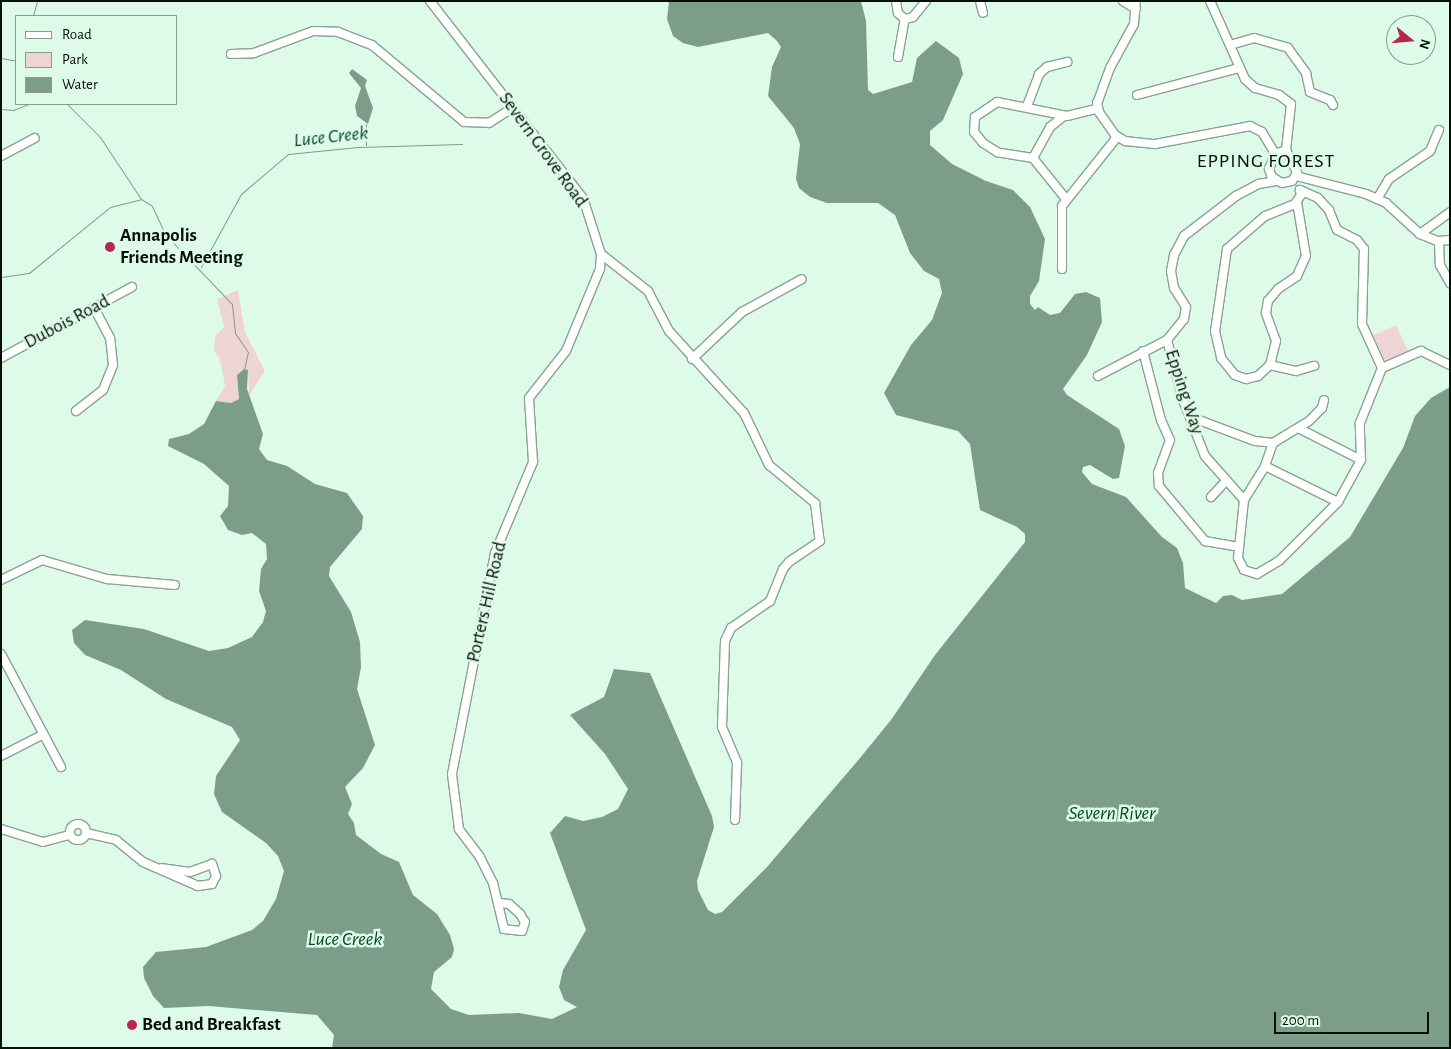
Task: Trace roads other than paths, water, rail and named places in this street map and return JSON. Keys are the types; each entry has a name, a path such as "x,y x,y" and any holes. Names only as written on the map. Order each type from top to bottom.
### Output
{"street":[{"name":"Severn Grove Road","path":"430,1 583,198 601,254"},
{"path":"896,1 898,13 905,18 913,17 926,1"},
{"path":"980,1 983,13"},
{"path":"1124,1 1136,5 1134,24 1110,68 1098,108 1117,137 1125,141 1155,144 1250,126 1262,132 1275,154 1269,172 1276,181 1285,183 1323,202 1337,230 1355,238 1364,249 1362,321 1382,368 1360,424 1361,460 1338,502 1265,572 1254,574 1244,570 1238,558 1244,500 1264,466 1273,442"},
{"path":"1210,1 1239,68 1249,84 1278,95 1291,104 1286,150 1297,169 1296,176 1301,194 1297,202 1306,256 1300,272 1274,292 1266,306 1276,341 1270,365 1258,376 1246,379 1231,372 1221,358 1215,331 1225,254 1230,246 1265,216 1297,202"},
{"path":"898,57 905,18"},
{"path":"231,54 254,53 313,31 338,32 372,45 464,122 489,123 512,108"},
{"path":"1230,45 1254,38 1288,48 1306,73 1310,92 1330,100 1333,105"},
{"path":"1026,106 1038,74 1046,67 1067,62"},
{"path":"1137,95 1239,68"},
{"path":"1064,116 1026,106 993,103 976,114 974,125 976,134 990,149 1033,158 1066,199"},
{"path":"1033,158 1050,127 1064,116 1098,108"},
{"path":"1377,199 1389,179 1430,151 1439,130"},
{"path":"1062,268 1060,212 1066,199 1117,137"},
{"path":"1,156 35,138"},
{"path":"1275,154 1286,150"},
{"name":"Epping Way","path":"1244,500 1225,482 1205,456 1183,400 1167,340 1186,312 1171,276 1174,255 1180,242 1215,210 1259,184 1269,172"},
{"path":"1285,183 1296,176 1377,199 1390,206 1420,234 1440,241 1450,240"},
{"name":"Epping Way","path":"1259,184 1276,181"},
{"path":"1420,234 1450,212"},
{"path":"1440,241 1440,265 1450,283"},
{"path":"601,254 648,291 670,330 692,359 744,413 769,464 815,503 820,541 789,562 783,569 770,601 731,628 725,641 722,727 737,763 735,820"},
{"name":"Porters Hill Road","path":"500,903 480,857 458,829 452,774 495,553 533,462 529,398 566,351 600,269 601,254"},
{"path":"692,359 742,312 802,279"},
{"name":"Dubois Road","path":"1,358 132,287"},
{"path":"76,411 104,390 113,365 110,338 94,308"},
{"path":"1098,376 1167,340"},
{"path":"1143,351 1161,420 1170,440 1158,474 1159,486 1205,541 1238,547"},
{"path":"1382,368 1421,351 1450,365"},
{"path":"1270,365 1296,371 1314,366"},
{"path":"1191,417 1255,441 1273,442 1300,428 1319,412 1324,400"},
{"path":"1300,428 1361,460"},
{"path":"1264,466 1338,502"},
{"path":"1211,497 1225,482"},
{"path":"1,580 42,560 107,579 175,585"},
{"path":"1,654 42,735 61,767"},
{"path":"1,756 42,735"},
{"path":"70,835 76,824 84,827 86,833"},
{"path":"1,829 43,842 70,835 81,840 86,833"},
{"path":"86,833 116,840 143,862 162,868 204,887 212,884 216,876 212,864 190,872 162,868"}],"water":[{"name":"Severn River","path":"669,1 861,1 866,21 868,90 873,94 912,82 917,58 936,41 959,58 963,74 943,120 930,131 930,145 952,164 986,181 1013,190 1030,207 1045,239 1039,281 1030,296 1030,304 1035,310 1038,307 1050,315 1060,313 1075,294 1086,292 1100,298 1102,322 1087,355 1063,389 1067,395 1119,429 1125,446 1119,478 1113,479 1090,465 1083,467 1082,472 1092,484 1126,497 1162,537 1177,548 1183,563 1185,588 1216,603 1223,596 1232,595 1242,600 1282,594 1350,537 1403,448 1415,416 1431,398 1450,387 1450,1048 332,1048 334,1035 317,1015 208,1006 164,1008 153,996 144,978 143,967 156,952 206,947 252,930 263,921 276,899 284,871 278,856 266,843 222,812 214,794 216,776 240,740 232,727 166,699 121,670 85,655 74,643 72,630 85,620 144,629 209,651 228,648 252,637 263,622 266,611 259,591 261,569 267,559 266,544 252,533 242,535 228,530 220,516 228,506 229,486 204,464 168,446 169,439 189,434 204,424 216,401 231,403 239,399 237,375 244,369 248,370 247,389 263,434 259,449 267,460 287,466 315,484 347,493 363,516 362,529 330,567 329,576 351,612 360,642 361,667 357,689 375,745 363,768 345,787 352,804 348,814 354,823 356,835 381,854 399,862 413,895 437,914 450,935 454,949 452,957 434,972 431,989 451,1009 469,1015 519,1013 552,1019 577,1007 564,1000 559,987 563,970 586,930 550,833 565,816 583,821 602,817 618,809 628,789 605,754 570,715 604,697 614,669 650,673 712,816 714,827 697,881 698,890 708,910 715,914 722,912 767,867 860,758 891,720 935,655 1025,542 1025,534 1017,527 980,510 970,444 958,431 896,415 884,393 911,345 932,320 942,293 939,279 924,271 910,253 895,215 878,203 827,203 810,197 799,188 796,179 800,144 794,128 768,96 772,67 781,47 777,41 768,33 698,47 683,43 673,36 667,19"},
{"path":"352,69 367,80 365,86 373,108 368,124 357,116 355,106 361,88 349,73"}],"waterway":[{"name":"Luce Creek","path":"33,15 37,1"},
{"path":"1,58 15,61"},
{"name":"Luce Creek","path":"1,109 13,110 26,105"},
{"name":"Luce Creek","path":"68,105 100,137 141,199 152,206 165,234 232,304 235,333 248,352 244,369"},
{"path":"366,124 366,145"},
{"name":"Luce Creek","path":"201,267 241,194 288,154 358,147 462,144"},
{"path":"1,277 29,273 110,207 141,199"}],"place":[{"name":"Annapolis Friends Meeting","path":"110,247"},
{"name":"Bed and Breakfast","path":"132,1025"}],"district":[{"name":"EPPING FOREST","path":"1266,161"}]}
